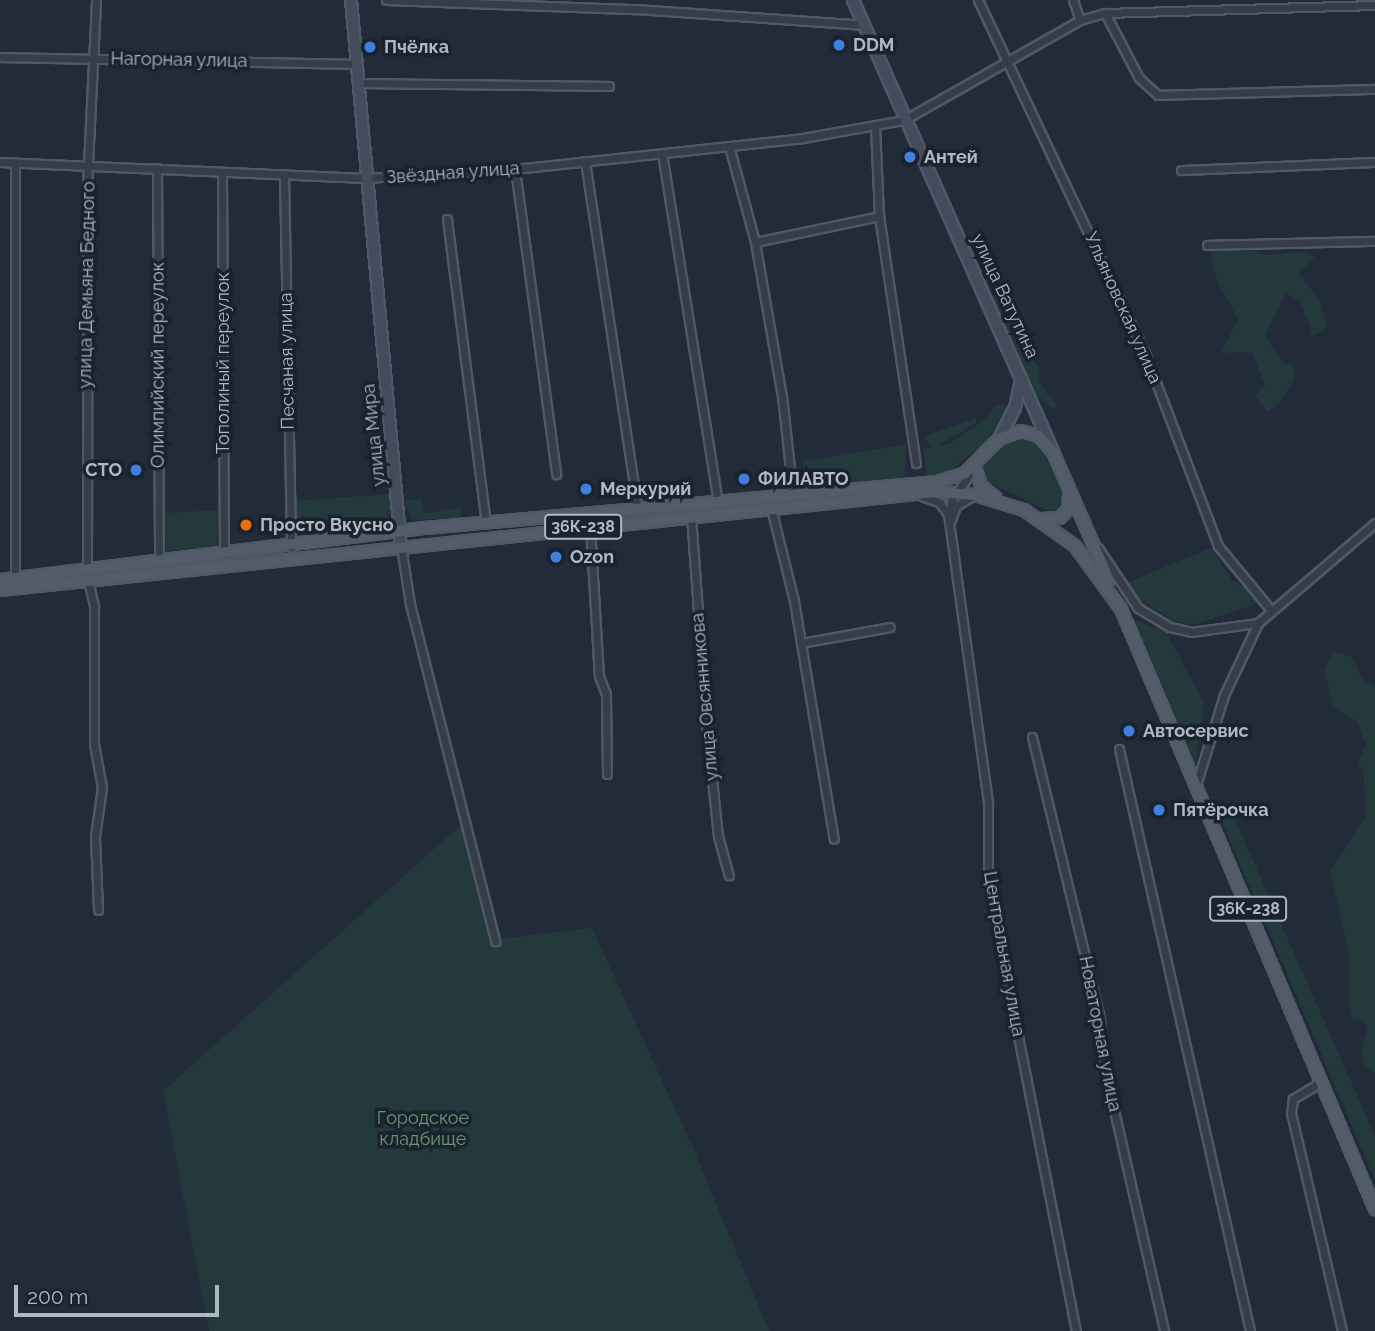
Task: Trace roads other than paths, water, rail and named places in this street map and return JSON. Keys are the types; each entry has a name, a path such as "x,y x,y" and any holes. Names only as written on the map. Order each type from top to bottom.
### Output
{"main road":[{"name":"улица Мира","path":"351,0 365,178 401,546"},
{"name":"улица Ватутина","path":"853,0 904,120 1021,375 1121,609"},
{"path":"0,580 88,575 159,562 485,523 937,482 975,467 999,439 1015,408 1021,375"},
{"path":"999,439 1027,432 1054,452"},
{"path":"975,467 981,486 998,499"},
{"path":"1041,519 1064,515 1069,489"},
{"name":"36К-238","path":"0,590 88,575 915,494 957,492 998,499 1041,519 1089,561 1121,609 1375,1209"}],"street":[{"name":"улица Демьяна Бедного","path":"96,0 91,58 88,165 88,575 94,607 94,744 102,787 95,838 98,910"},
{"path":"386,0 636,9 862,25"},
{"name":"Ульяновская улица","path":"978,0 1146,356 1218,546 1271,610"},
{"path":"1073,0 1080,20"},
{"name":"Звёздная улица","path":"0,162 365,178 515,169 729,146 904,120 1080,20 1105,13 1375,5"},
{"path":"1105,13 1139,78 1158,95 1375,89"},
{"name":"Нагорная улица","path":"0,57 357,64"},
{"path":"358,83 609,86"},
{"path":"875,125 879,216 916,463"},
{"path":"729,146 755,242 782,396 793,496"},
{"path":"662,153 718,503"},
{"path":"585,161 638,510"},
{"path":"1181,170 1375,162"},
{"path":"15,163 15,578"},
{"name":"Олимпийский переулок","path":"157,168 159,562"},
{"path":"515,169 556,474"},
{"name":"Тополиный переулок","path":"222,172 224,554"},
{"name":"Песчаная улица","path":"284,175 291,547"},
{"path":"755,242 879,216"},
{"path":"447,219 485,523"},
{"path":"1207,244 1375,241"},
{"path":"915,494 934,499 948,514 957,492 975,467"},
{"path":"950,524 956,506 975,495"},
{"path":"771,508 802,643 834,839"},
{"name":"Центральная улица","path":"948,514 988,804 988,883 1076,1331"},
{"name":"улица Овсянникова","path":"691,516 706,722 718,836 729,876"},
{"path":"1196,785 1224,695 1258,623 1375,523"},
{"path":"590,526 598,676 606,694 607,774"},
{"path":"1090,537 1148,616 1191,632 1258,623"},
{"name":"улица Мира","path":"401,546 410,604 495,941"},
{"path":"802,643 890,627"},
{"name":"Новаторная улица","path":"1032,737 1100,1018 1104,1066 1164,1331"},
{"path":"1119,749 1250,1331"},
{"path":"1321,1082 1293,1099 1292,1113 1342,1331"}],"place":[{"name":"DDM","path":"839,45"},
{"name":"Пчёлка","path":"370,47"},
{"name":"Антей","path":"910,157"},
{"name":"СТО","path":"136,470"},
{"name":"ФИЛАВТО","path":"744,479"},
{"name":"Меркурий","path":"586,489"},
{"name":"Просто Вкусно","path":"246,525"},
{"name":"Ozon","path":"556,557"},
{"name":"Автосервис","path":"1129,731"},
{"name":"Пятёрочка","path":"1159,810"}],"park label":[{"name":"Городское кладбище","path":"423,1129"}]}
